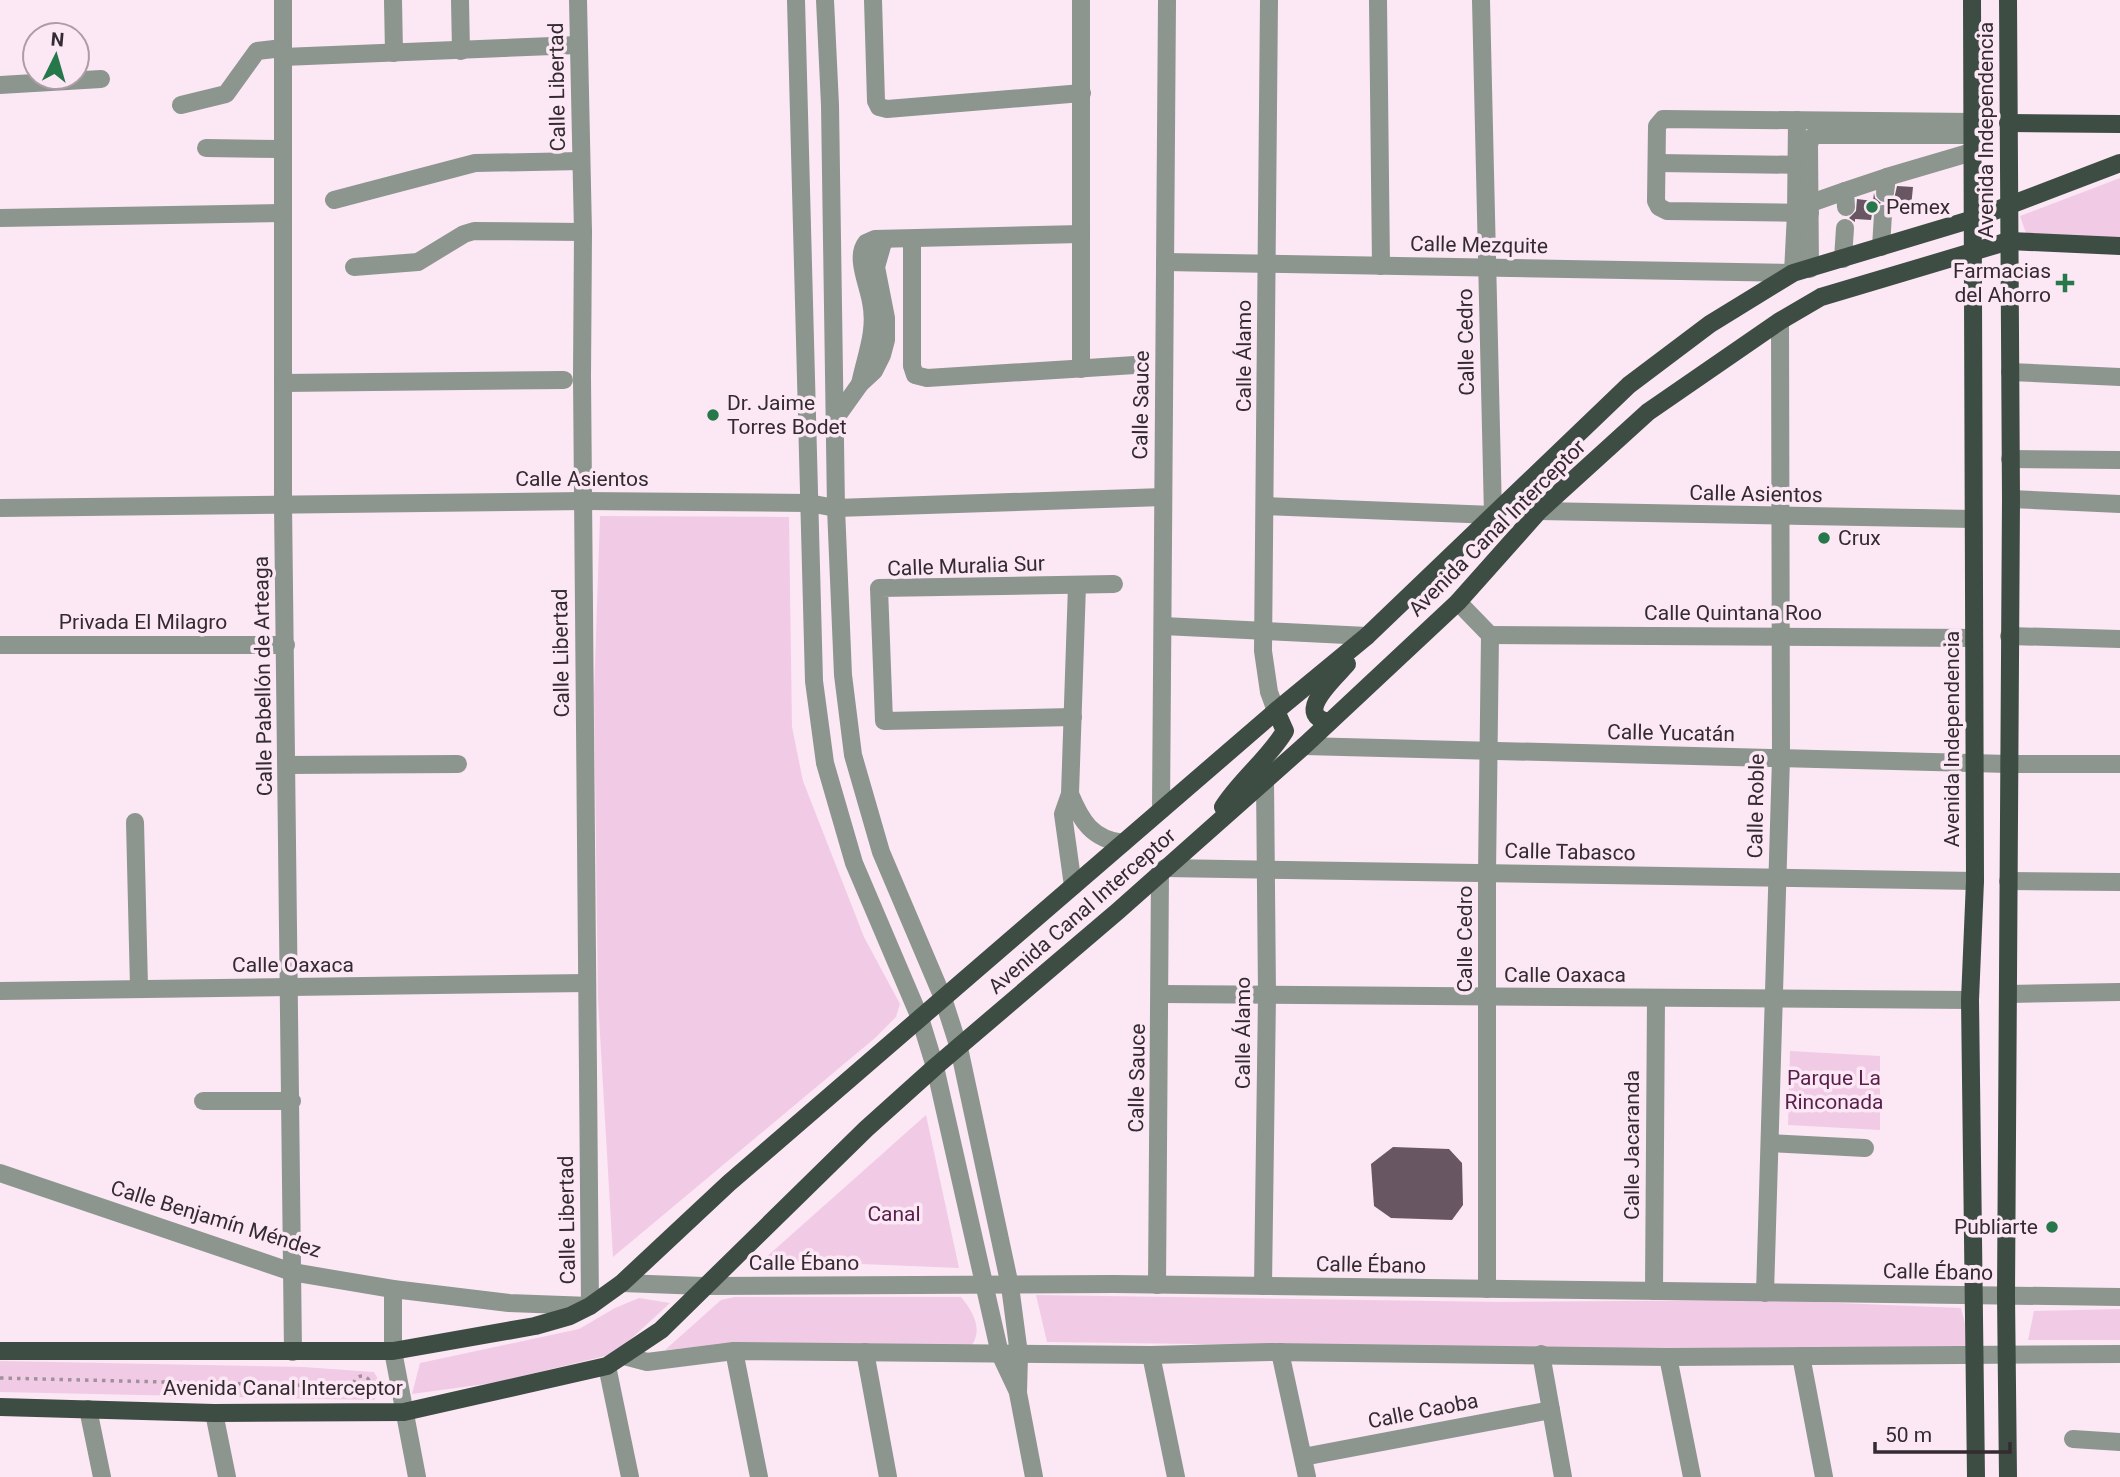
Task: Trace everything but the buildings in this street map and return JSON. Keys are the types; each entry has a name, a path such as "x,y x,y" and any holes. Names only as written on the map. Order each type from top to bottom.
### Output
{"main road":[{"name":"Avenida Independencia","path":"1972,0 1975,881 1970,1000 1976,1477"},
{"name":"Avenida Independencia","path":"2008,0 2011,499 2006,1296 2008,1477"},
{"path":"2008,123 2120,124"},
{"name":"Avenida Canal Interceptor","path":"0,1350 394,1351 535,1326 570,1316 590,1306 622,1283 729,1183 1276,711 1367,636 1629,385 1710,324 1801,271 1973,219 2120,163"},
{"name":"Avenida Canal Interceptor","path":"0,1407 214,1413 404,1412 607,1366 661,1330 866,1129 1304,746 1458,602 1539,511 1648,412 1821,296 2008,241 2120,246"},
{"path":"1329,722 1322,721 1316,714 1315,704 1320,694 1354,656 1367,636"},
{"path":"1208,830 1231,795 1276,746 1286,731 1276,711"}],"street":[{"name":"Calle Pabellón de Arteaga","path":"283,0 283,504 293,1352"},
{"path":"393,0 394,53"},
{"path":"460,0 461,51"},
{"name":"Calle Libertad","path":"578,0 583,232 590,1306"},
{"path":"796,0 814,681 825,763 854,863 920,1018 935,1067 1000,1354 1018,1393"},
{"path":"825,0 830,105 836,508 843,675 853,755 881,852 943,998 959,1048 1010,1286 1019,1354 1018,1393 1034,1477"},
{"path":"873,0 876,101 879,107 887,109 1082,93"},
{"path":"1081,0 1081,369"},
{"name":"Calle Sauce","path":"1161,810 1167,0"},
{"name":"Calle Álamo","path":"1269,0 1264,631 1265,668 1276,711"},
{"path":"1378,0 1381,266"},
{"name":"Calle Cedro","path":"1481,0 1493,515"},
{"path":"181,105 226,94 257,51 394,53 578,45"},
{"path":"0,85 101,79"},
{"path":"1663,119 1797,120 1972,136 1886,185 1806,209 1667,211 1659,207 1656,201 1657,126 1663,119"},
{"path":"1797,120 1806,209 1801,271"},
{"path":"1803,165 1811,138 1816,135 1972,136"},
{"path":"206,148 282,149"},
{"path":"334,200 475,163 581,161"},
{"path":"1657,163 1803,165"},
{"path":"0,218 282,213"},
{"path":"1881,247 1883,214"},
{"path":"1843,259 1845,228"},
{"path":"354,267 418,262 464,234 474,231 583,232"},
{"path":"835,419 860,384 874,371 886,340 886,318 876,267 878,252 884,239 1081,234"},
{"path":"912,239 912,366 915,375 927,378 1135,365"},
{"name":"Calle Mezquite","path":"1165,262 1801,271"},
{"name":"Calle Roble","path":"1765,1293 1781,758 1780,321"},
{"path":"2010,372 2120,377"},
{"path":"283,383 564,380"},
{"path":"2010,459 2120,460"},
{"name":"Calle Asientos","path":"0,508 583,501 808,503 836,508 1163,497"},
{"path":"2011,499 2120,504"},
{"path":"1266,506 1493,515"},
{"name":"Calle Asientos","path":"1539,511 1973,519"},
{"path":"1073,886 1063,814 1070,794 1077,584"},
{"name":"Calle Muralia Sur","path":"1073,717 884,721 879,589 1114,584"},
{"path":"1458,602 1490,635"},
{"path":"1163,625 1367,636"},
{"name":"Calle Cedro","path":"1487,1289 1490,635"},
{"name":"Calle Quintana Roo","path":"1490,635 1974,638"},
{"path":"2009,636 2120,639"},
{"name":"Privada El Milagro","path":"0,645 286,645"},
{"name":"Calle Yucatán","path":"1304,746 2009,764 2120,764"},
{"path":"287,765 458,764"},
{"name":"Calle Álamo","path":"1262,1286 1267,995 1265,780"},
{"path":"1070,794 1082,821 1090,830 1100,837 1123,843"},
{"path":"135,821 139,988"},
{"name":"Calle Sauce","path":"1157,1285 1163,870"},
{"name":"Calle Tabasco","path":"1163,870 1975,881"},
{"path":"2008,881 2120,882"},
{"name":"Calle Oaxaca","path":"0,991 587,983"},
{"path":"2008,994 2120,992"},
{"name":"Calle Oaxaca","path":"1161,994 1970,1000"},
{"name":"Calle Jacaranda","path":"1654,1291 1657,998"},
{"path":"203,1101 292,1101"},
{"path":"1770,1143 1866,1148"},
{"name":"Calle Benjamín Méndez","path":"0,1173 292,1272 393,1289 509,1303 590,1306"},
{"name":"Calle Ébano","path":"622,1283 703,1286 1157,1285 2120,1297"},
{"path":"393,1289 394,1351 417,1477"},
{"path":"624,1356 648,1362 734,1351 1000,1354 1280,1352 1668,1357 2120,1354"},
{"path":"734,1351 759,1477"},
{"path":"865,1352 888,1477"},
{"path":"1280,1352 1307,1477"},
{"path":"1151,1354 1176,1477"},
{"path":"1541,1354 1563,1477"},
{"path":"1801,1356 1824,1477"},
{"path":"1668,1357 1692,1477"},
{"path":"607,1366 630,1477"},
{"path":"88,1409 102,1477"},
{"name":"Calle Caoba","path":"1303,1457 1550,1410"},
{"path":"214,1413 227,1477"},
{"path":"2073,1439 2120,1442"}],"path":[{"path":"363,1376 369,1380 370,1385 363,1391 358,1390 355,1384 358,1377 363,1376"},
{"path":"0,1377 327,1386 355,1384"}],"green space":[{"path":"2120,178 2120,239 2027,236 2020,216"},
{"path":"600,516 789,517 792,727 803,781 864,937 900,1004 896,1017 875,1038 613,1257 598,1000 594,694"},
{"name":"Parque La Rinconada","path":"1790,1051 1880,1056 1880,1130 1788,1125"},
{"name":"Canal","path":"926,1115 959,1268 763,1260"},
{"path":"1036,1295 1498,1302 1764,1300 1961,1308 1971,1347 1806,1352 1047,1342"},
{"path":"734,1297 961,1297 973,1316 977,1330 968,1350 745,1343 665,1350 721,1300"},
{"path":"639,1298 670,1303 620,1349 605,1356 493,1383 412,1394 420,1363 579,1329 615,1308"},
{"path":"2120,1309 2120,1340 2028,1340 2034,1311"},
{"path":"0,1361 303,1367 374,1372 383,1388 374,1400 0,1392"}],"place":[{"name":"Pemex","path":"1872,207"},
{"name":"Farmacias del Ahorro","path":"2065,283"},
{"name":"Dr. Jaime Torres Bodet","path":"713,415"},
{"name":"Crux","path":"1824,538"},
{"name":"Publiarte","path":"2052,1227"}]}
